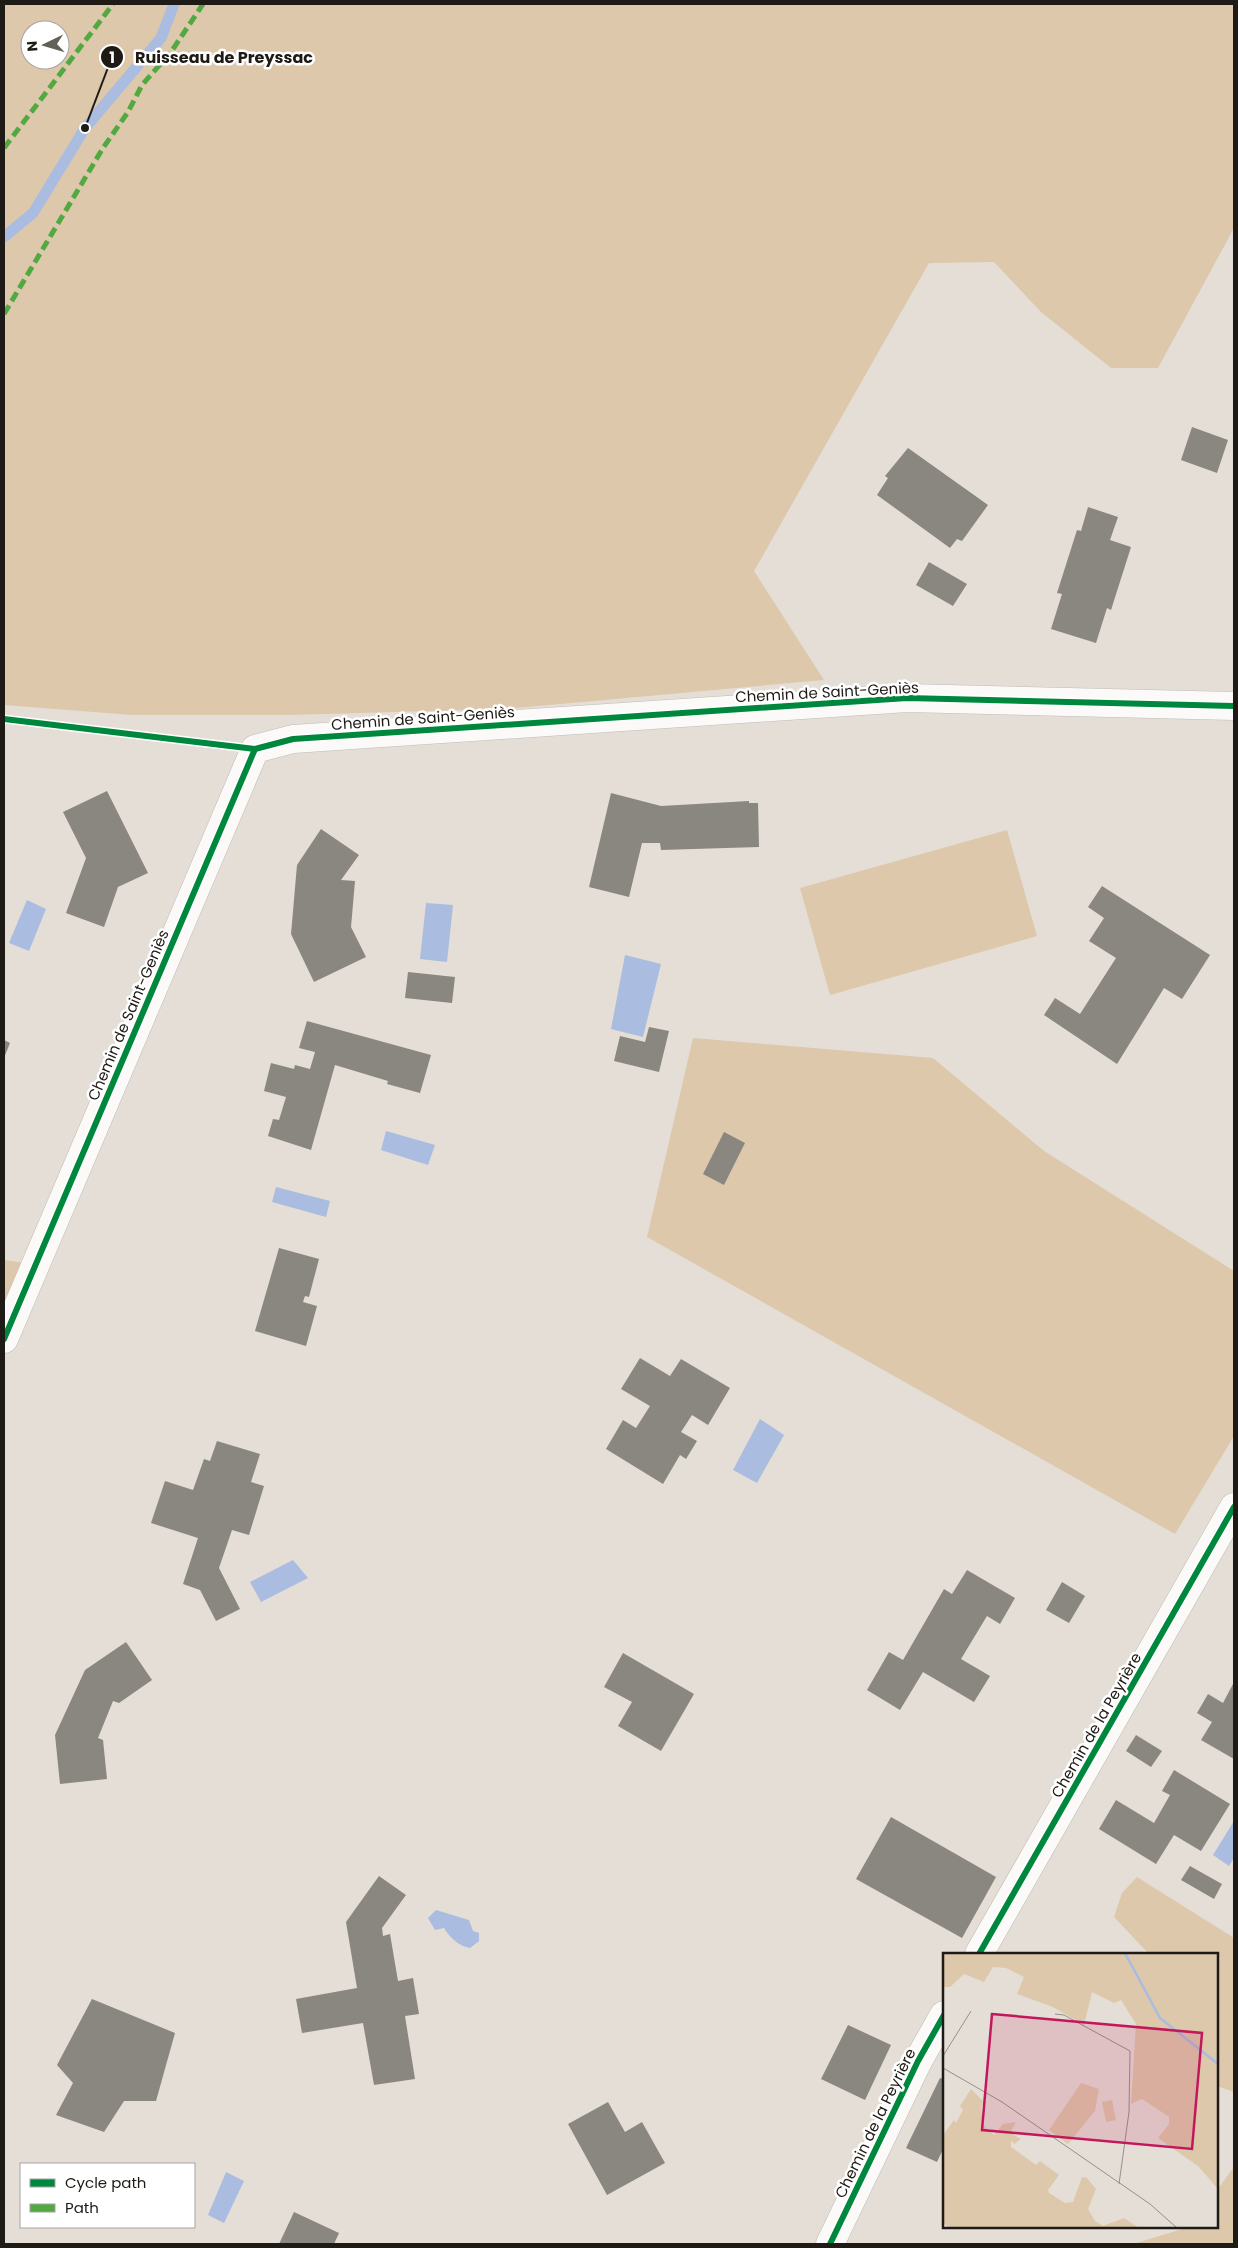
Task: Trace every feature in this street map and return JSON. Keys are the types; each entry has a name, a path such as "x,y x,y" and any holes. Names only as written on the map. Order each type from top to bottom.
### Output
{"street":[{"name":"Chemin de Saint-Geniès","path":"4,1339 255,749 293,739 907,698 1234,706"},
{"name":"Chemin de la Peyrière","path":"980,1953 1234,1507"},
{"name":"Chemin de la Peyrière","path":"830,2244 918,2061 943,2017"}],"shaded area":[{"path":"4,4 1234,4 1234,228 1158,368 1111,368 1041,312 994,262 929,263 754,571 824,680 504,709 288,715 132,715 4,705"},
{"path":"1007,830 1037,936 830,995 800,888"},
{"path":"693,1038 933,1058 1044,1151 1234,1271 1234,1436 1175,1534 647,1237"},
{"path":"4,1260 26,1263 4,1310"},
{"path":"1137,1877 1234,1938 1234,2092 1218,2086 1218,1953 1148,1953 1114,1917 1122,1893"},
{"path":"1234,2167 1234,2244 1133,2244 1186,2228 1218,2228 1218,2189"}],"water":[{"path":"27,900 46,909 29,951 9,943"},
{"path":"426,903 453,905 447,962 420,959"},
{"path":"625,955 661,964 643,1037 611,1029"},
{"path":"386,1131 435,1145 428,1165 381,1150"},
{"path":"276,1187 330,1201 326,1217 272,1202"},
{"path":"760,1419 784,1435 757,1483 733,1470"},
{"path":"293,1560 308,1578 261,1602 250,1582"},
{"path":"1234,1821 1234,1858 1229,1866 1213,1855"},
{"path":"436,1910 469,1920 473,1931 479,1933 479,1941 470,1948 455,1941 444,1928 435,1930 428,1918"},
{"path":"226,2172 244,2181 224,2223 208,2215"}],"building":[{"path":"1192,427 1228,440 1217,473 1181,460"},
{"path":"908,448 988,505 962,541 957,539 950,548 877,495 888,478 885,476"},
{"path":"1088,507 1118,517 1110,540 1131,547 1111,610 1107,608 1096,643 1051,629 1062,594 1057,593 1077,530 1081,531"},
{"path":"929,562 967,584 953,606 916,585"},
{"path":"107,791 148,873 118,887 104,927 66,913 86,858 63,812"},
{"path":"611,793 661,806 749,801 749,803 758,803 759,847 661,850 660,843 642,843 629,897 589,887"},
{"path":"321,829 359,855 341,880 355,881 351,927 366,957 314,982 291,934 297,865"},
{"path":"1102,886 1210,955 1182,999 1164,988 1117,1064 1044,1015 1055,998 1080,1014 1116,958 1089,941 1104,918 1088,907"},
{"path":"408,972 455,977 452,1003 405,998"},
{"path":"307,1021 431,1055 420,1093 387,1084 388,1081 335,1065 311,1150 268,1136 273,1119 279,1120 286,1097 264,1091 271,1063 294,1069 295,1065 310,1069 315,1052 299,1048"},
{"path":"649,1027 669,1031 659,1072 614,1061 620,1036 645,1042"},
{"path":"4,1040 10,1043 4,1058"},
{"path":"724,1132 745,1143 724,1185 703,1174"},
{"path":"279,1248 319,1259 309,1297 305,1296 303,1302 317,1306 306,1346 255,1331"},
{"path":"640,1358 670,1376 681,1359 730,1388 708,1425 692,1415 681,1432 697,1441 686,1459 680,1455 663,1484 606,1449 623,1420 636,1428 650,1406 621,1389"},
{"path":"217,1441 260,1454 251,1482 264,1486 249,1535 232,1530 219,1568 240,1609 216,1621 200,1590 183,1584 198,1538 151,1523 165,1481 193,1490 204,1459 210,1461"},
{"path":"967,1570 1015,1598 1000,1624 987,1616 961,1659 990,1676 974,1702 923,1672 900,1710 867,1690 889,1652 903,1660 944,1589 952,1594"},
{"path":"1062,1582 1085,1596 1069,1623 1046,1610"},
{"path":"126,1642 152,1680 119,1703 113,1701 98,1738 103,1740 107,1779 60,1784 55,1735 85,1670"},
{"path":"623,1653 694,1694 661,1751 618,1726 632,1702 604,1687"},
{"path":"1234,1682 1234,1759 1201,1740 1212,1722 1197,1713 1208,1694 1223,1703"},
{"path":"1136,1735 1162,1751 1151,1767 1126,1751"},
{"path":"1174,1770 1230,1804 1201,1851 1174,1835 1156,1864 1099,1829 1116,1800 1154,1823 1170,1795 1162,1791"},
{"path":"891,1817 996,1877 962,1938 856,1879"},
{"path":"1190,1866 1222,1884 1214,1899 1181,1880"},
{"path":"379,1876 406,1895 382,1928 383,1936 390,1934 398,1981 413,1978 419,2014 405,2016 415,2079 374,2085 363,2023 302,2033 296,1999 357,1988 346,1922"},
{"path":"92,1999 175,2033 156,2101 124,2101 104,2132 56,2115 73,2083 57,2065"},
{"path":"848,2025 891,2045 865,2100 821,2079"},
{"path":"940,2078 943,2079 943,2149 937,2162 906,2148"},
{"path":"608,2102 625,2132 642,2122 665,2163 607,2195 568,2124"},
{"path":"294,2212 339,2233 334,2244 279,2244"}],"waterway":[{"path":"4,237 33,213 85,128 161,38 174,4"}],"marked path":[{"path":"4,148 113,4"},
{"path":"4,314 103,148 128,112 142,85 171,52 203,4"}],"cycle path":[{"path":"4,1339 255,749 293,739 907,698 1234,706"},
{"path":"4,719 255,749"},
{"path":"980,1953 1234,1507"},
{"path":"830,2244 918,2061 943,2017"}],"place":[{"name":"Ruisseau de Preyssac","path":"85,128"}]}
